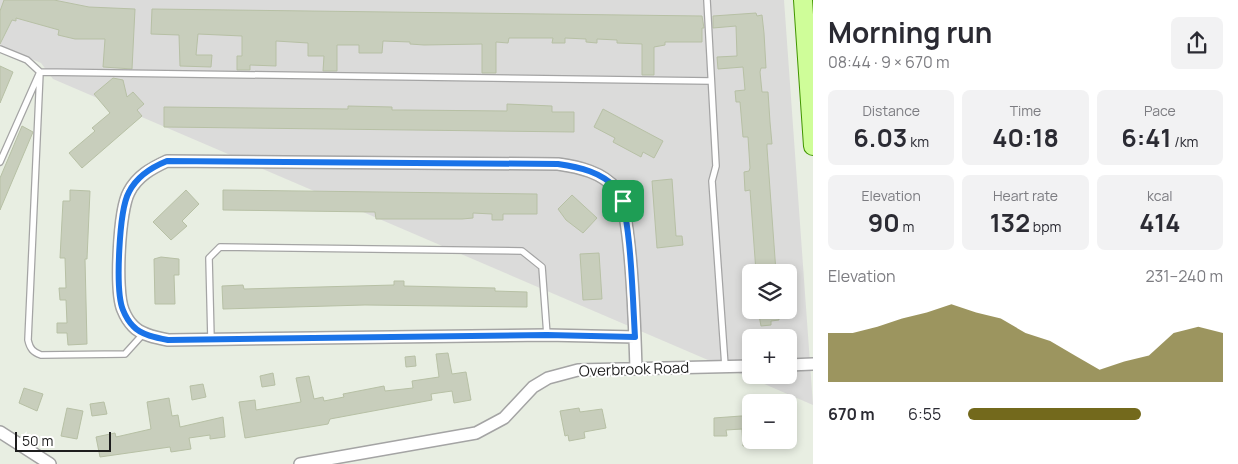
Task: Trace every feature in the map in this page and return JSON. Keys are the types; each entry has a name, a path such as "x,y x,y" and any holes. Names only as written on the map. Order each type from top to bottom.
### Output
{"main road":[{"path":"803,0 809,34 813,146"}],"street":[{"path":"635,337 547,335 168,340 144,333 133,327 122,309 119,291 121,218 124,202 139,178 167,161 558,164 576,166 593,172 617,190 626,213 635,337 636,369"},
{"path":"797,364 813,364"},
{"name":"Overbrook Road","path":"300,464 476,433 504,418 533,387 548,378 578,370 742,366"},
{"path":"0,432 50,464"}],"lane":[{"path":"707,0 716,166 712,181 725,366"},
{"path":"0,49 26,60 40,72 711,81"},
{"path":"0,162 40,72"},
{"path":"40,72 28,340 30,348 35,353 41,355 125,354 144,333"},
{"path":"211,339 209,258 220,247 522,252 542,267 547,335"}],"shaded area":[{"path":"0,0 784,0 813,405 797,398 797,394 787,394 764,384 797,384 797,329 742,329 742,375 53,79 41,63 0,46"}],"building":[{"path":"4,0 54,0 89,7 135,9 132,69 103,67 105,39 75,39 58,35 59,30 16,18 16,21 12,20 0,44 0,11"},
{"path":"152,9 702,16 704,28 702,28 702,42 665,42 665,45 654,47 654,75 642,75 642,44 617,43 617,40 597,39 597,43 586,42 586,39 565,38 565,43 552,43 553,38 509,38 508,43 496,42 496,73 482,73 482,44 424,45 410,44 410,42 383,41 382,53 359,53 359,45 337,45 337,71 323,71 324,56 308,56 308,43 276,41 276,66 250,65 250,70 237,70 237,56 242,56 242,36 198,34 196,55 212,55 211,67 180,66 179,35 151,34"},
{"path":"756,13 757,16 762,15 766,68 761,68 760,72 762,92 768,92 772,144 767,144 767,148 775,264 755,264 750,190 745,191 744,172 749,171 750,168 748,137 743,137 740,102 736,102 735,91 745,90 743,67 718,69 717,57 737,56 736,26 713,28 713,16"},
{"path":"0,66 13,72 0,103"},
{"path":"113,78 123,80 127,97 133,92 144,104 137,110 142,116 82,168 69,153 95,131 92,128 110,113 94,94"},
{"path":"507,104 552,106 552,112 574,112 574,132 164,127 164,107 348,109 348,106 392,107 392,110 507,111"},
{"path":"603,109 663,141 654,158 643,152 641,157 613,142 615,138 594,127"},
{"path":"22,126 33,132 0,210 0,178"},
{"path":"672,179 676,236 682,236 683,245 657,248 652,181"},
{"path":"70,190 90,191 87,259 85,259 87,344 68,345 67,333 57,333 57,323 67,323 66,300 60,300 59,288 66,288 65,258 60,258 63,201 70,201"},
{"path":"186,190 199,204 182,221 187,226 171,240 153,222"},
{"path":"223,190 537,194 537,214 503,214 503,220 492,220 492,214 473,213 473,218 462,219 376,219 375,212 223,210"},
{"path":"572,195 597,218 583,233 566,220 558,209"},
{"path":"599,253 602,299 583,300 580,254"},
{"path":"161,257 179,259 179,275 174,275 175,304 155,304 154,259"},
{"path":"394,281 404,281 404,286 495,288 495,291 527,292 527,307 365,305 223,309 222,286 243,285 244,289 394,285"},
{"path":"760,319 779,319 771,321 771,325 761,326"},
{"path":"448,353 452,374 466,372 471,400 454,403 452,391 431,394 432,400 330,419 328,424 245,438 239,402 255,400 256,410 301,402 296,378 309,376 314,399 323,397 324,401 344,397 343,394 384,386 385,391 413,388 412,381 439,377 436,354"},
{"path":"415,356 416,366 406,367 405,357"},
{"path":"273,373 275,385 262,387 260,376"},
{"path":"203,384 206,397 192,400 190,386"},
{"path":"24,388 43,394 37,411 19,403"},
{"path":"169,398 172,416 178,415 180,427 223,417 225,437 210,439 210,435 189,438 191,449 171,452 170,447 100,457 96,437 115,433 116,437 151,429 147,402"},
{"path":"104,402 107,414 92,416 90,404"},
{"path":"67,408 83,411 77,439 61,436"},
{"path":"579,408 580,412 602,409 606,428 584,432 585,438 569,441 568,435 565,436 560,411"},
{"path":"742,416 742,429 726,430 727,436 714,436 714,418"}],"route":[{"path":"167,161 558,164 576,166 593,172 617,190 623,201 626,213 635,337 547,335 168,340 155,338 133,327 122,309 119,291 121,218 124,202 139,178 148,170 167,161"}]}
